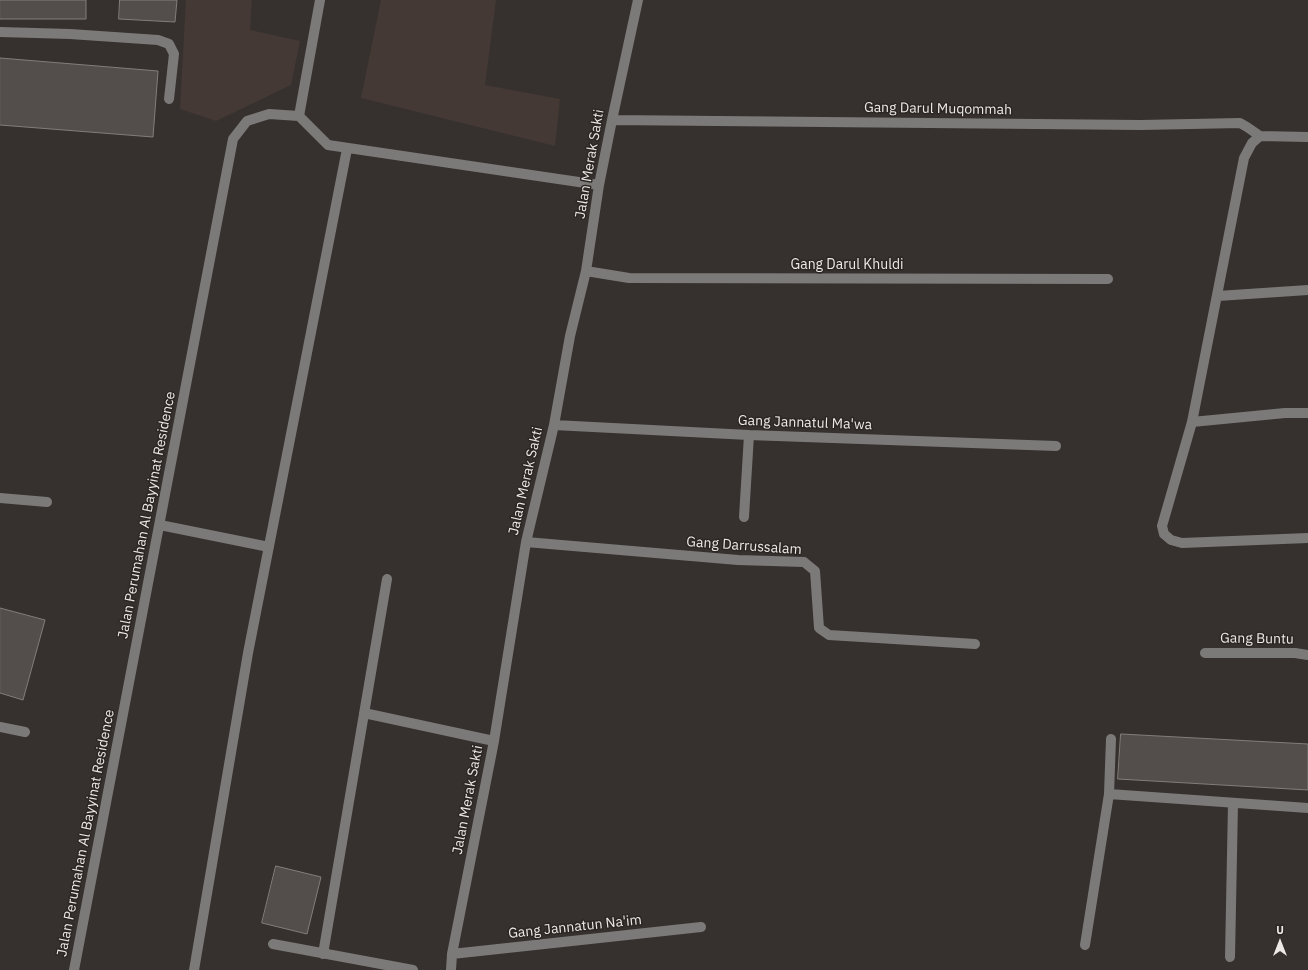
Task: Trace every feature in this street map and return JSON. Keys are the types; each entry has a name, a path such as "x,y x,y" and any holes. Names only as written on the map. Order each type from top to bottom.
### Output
{"street":[{"path":"320,0 299,116 328,145 599,185"},
{"name":"Jalan Merak Sakti","path":"451,970 452,954 494,741 526,542 554,425 570,336 586,271 599,185 638,0"},
{"path":"0,32 70,34 158,40 169,44 174,54 169,99"},
{"name":"Jalan Perumahan Al Bayyinat Residence","path":"74,970 233,139 247,121 269,114 299,116"},
{"name":"Gang Darul Muqommah","path":"612,120 1141,125 1240,123 1260,136"},
{"path":"1308,137 1260,136 1252,143 1244,158 1192,422 1162,526 1164,534 1171,540 1182,543 1308,538"},
{"path":"194,970 248,653 347,149"},
{"name":"Gang Darul Khuldi","path":"586,271 629,278 1108,279"},
{"path":"1218,296 1308,290"},
{"path":"1192,422 1285,413 1308,413"},
{"name":"Gang Jannatul Ma'wa","path":"554,425 748,435 1056,446"},
{"path":"744,517 748,435"},
{"path":"0,498 47,502"},
{"path":"160,525 269,547"},
{"name":"Gang Darrussalam","path":"526,542 738,560 804,562 815,571 819,628 829,635 975,644"},
{"path":"323,954 387,579"},
{"name":"Gang Buntu","path":"1205,653 1295,653 1308,655"},
{"path":"364,713 494,741"},
{"path":"0,727 25,732"},
{"path":"1085,945 1108,794 1111,739"},
{"path":"1108,794 1233,804 1308,808"},
{"path":"1230,957 1233,804"},
{"name":"Gang Jannatun Na'im","path":"452,954 701,927"},
{"path":"273,944 413,970"}],"shaded area":[{"path":"186,0 252,0 250,30 300,41 291,85 216,121 180,109"},
{"path":"381,0 496,0 485,85 560,99 555,146 361,98"}],"building":[{"path":"0,0 86,0 86,19 0,19"},
{"path":"120,0 177,0 175,22 119,19"},
{"path":"0,58 158,71 153,137 0,125"},
{"path":"0,608 45,620 23,700 0,693"},
{"path":"1121,734 1308,744 1308,790 1118,779"},
{"path":"276,866 321,877 307,934 262,923"}]}
